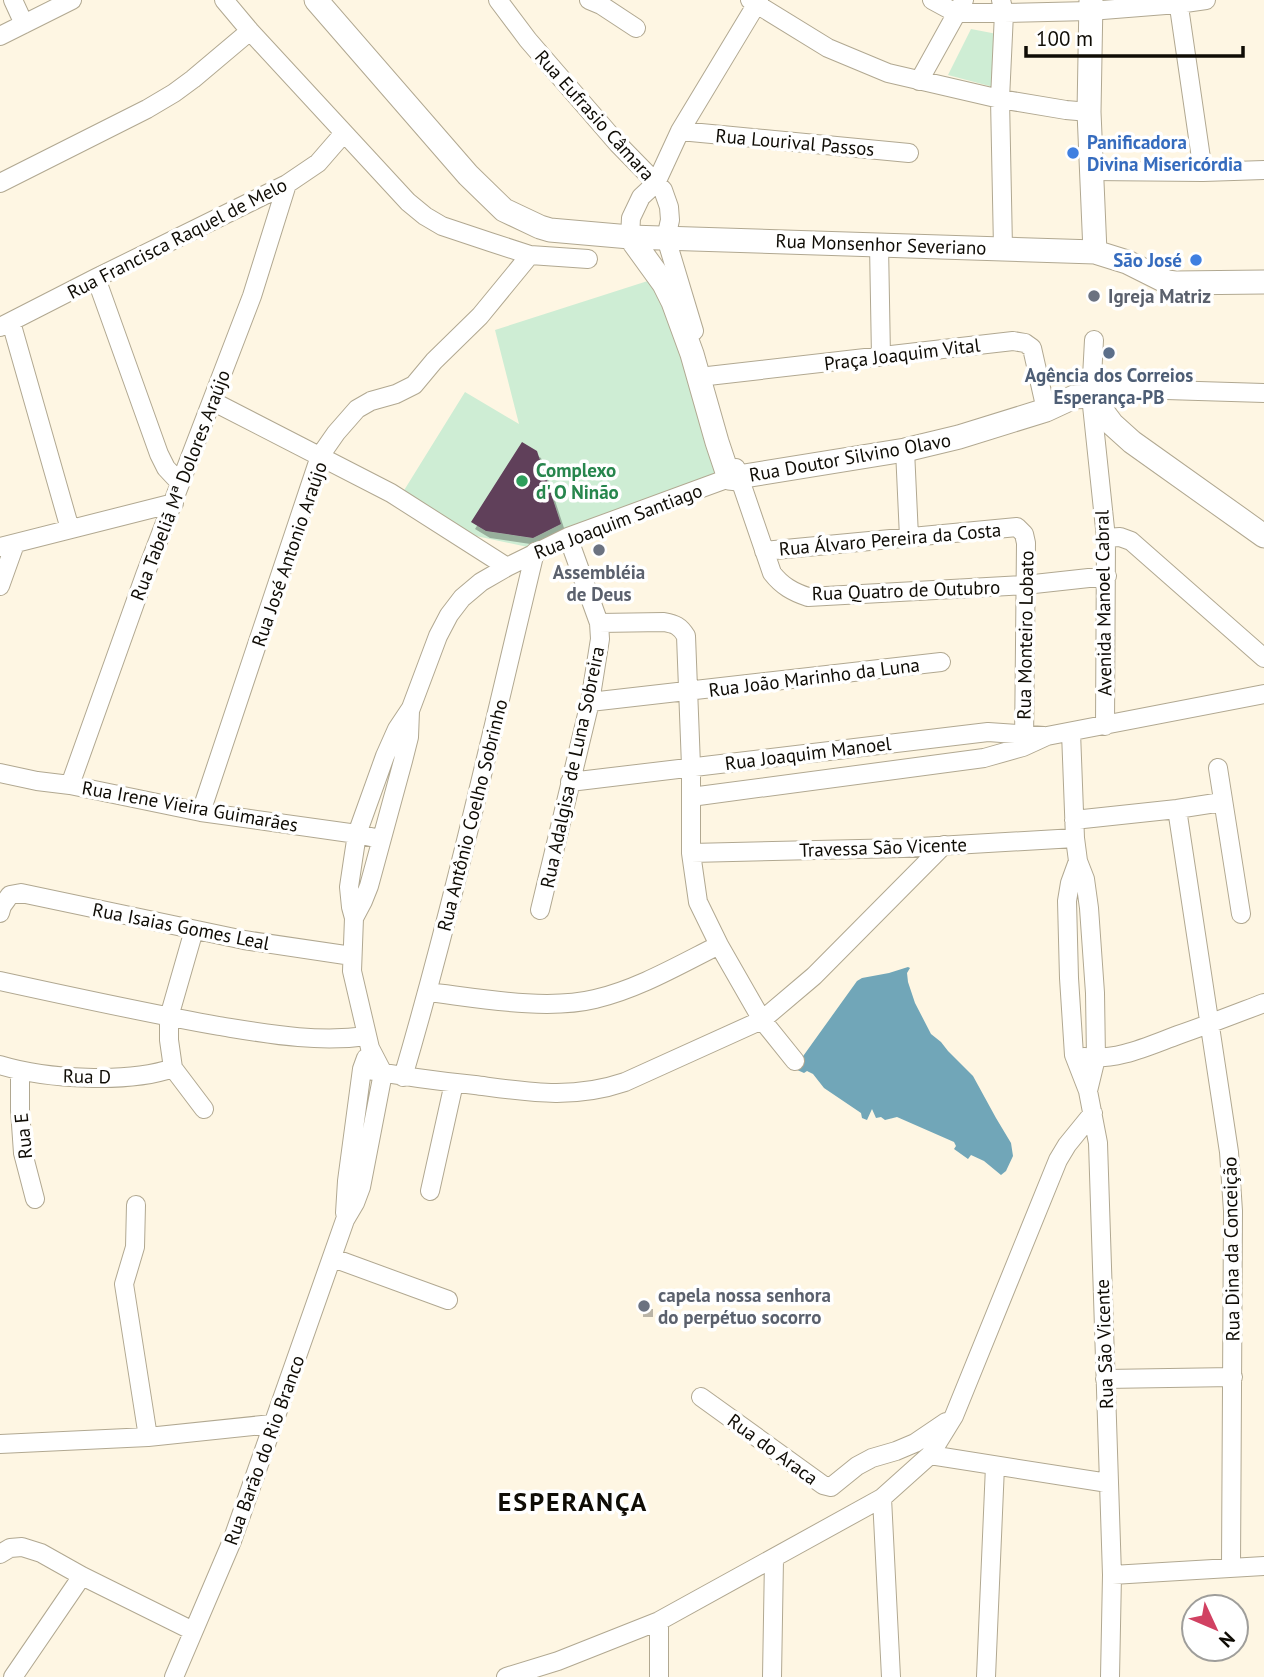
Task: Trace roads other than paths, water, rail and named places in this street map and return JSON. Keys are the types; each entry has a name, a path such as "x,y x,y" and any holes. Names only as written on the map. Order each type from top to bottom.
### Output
{"main road":[{"name":"Rua Monsenhor Severiano","path":"316,0 467,175 504,210 540,227 630,237 1095,252 1127,262 1167,282 1264,282"},
{"path":"1091,6 1089,112 1095,252"},
{"path":"630,237 664,284 673,302 692,354 717,442 734,477"},
{"path":"1091,396 1112,424 1132,442 1264,536"},
{"name":"Rua Doutor Silvino Olavo","path":"734,477 905,450 960,437 1046,410 1074,397 1091,396"}],"street":[{"path":"13,0 24,24"},
{"path":"0,36 72,0"},
{"path":"224,0 408,202 425,216 442,226 530,255 588,259"},
{"name":"Rua Eufrasio Câmara","path":"498,0 618,144 663,190 670,220 666,238 708,376"},
{"path":"589,0 636,28"},
{"path":"932,0 960,7 1091,6 1206,0"},
{"path":"630,237 631,218 641,197 656,183 680,131 755,2 828,48 878,69 1000,99 1089,112"},
{"path":"1178,2 1203,172"},
{"path":"919,81 960,7"},
{"path":"1002,7 1000,99 1003,248"},
{"path":"0,183 174,93 250,31"},
{"name":"Rua Lourival Passos","path":"680,131 909,153"},
{"name":"Rua Francisca Raquel de Melo","path":"6,325 287,184 317,163 344,133"},
{"path":"1091,171 1264,170"},
{"name":"Rua Tabeliã Mª Dolores Araújo","path":"70,785 145,575 252,296 287,184"},
{"path":"879,245 881,357"},
{"name":"Rua José Antonio Araújo","path":"201,812 320,456 357,409 414,385 434,361 480,316 530,255"},
{"path":"96,278 159,454 166,468 180,483"},
{"path":"6,325 70,529"},
{"name":"Avenida Manoel Cabral","path":"1094,340 1091,396 1106,538 1105,726"},
{"name":"Praça Joaquim Vital","path":"708,376 1013,341 1025,343 1032,348 1046,410"},
{"name":"Rua Quatro de Outubro","path":"708,376 734,477 772,573 792,592 808,597 1025,585 1107,576"},
{"path":"1091,396 1108,388 1124,386 1264,393"},
{"path":"212,401 391,493 507,567"},
{"path":"905,450 909,537"},
{"name":"Rua Joaquim Santiago","path":"383,1073 368,1042 354,981 354,918 349,887 357,834 384,756 411,708 449,615 462,598 481,582 535,552 568,537 734,477"},
{"path":"0,586 8,546 174,503"},
{"name":"Rua Álvaro Pereira da Costa","path":"764,551 1017,527"},
{"name":"Rua Monteiro Lobato","path":"1017,527 1024,534 1026,543 1024,741"},
{"path":"568,537 599,623"},
{"path":"1106,538 1120,537 1131,541 1264,658"},
{"name":"Rua Antônio Coelho Sobrinho","path":"403,1077 453,898 535,552"},
{"name":"Rua João Marinho da Luna","path":"599,623 664,622 681,628 685,636 691,766 691,853 698,902 762,1020 795,1061"},
{"name":"Rua Adalgisa de Luna Sobreira","path":"540,910 590,702 598,659 599,623"},
{"name":"Rua João Marinho da Luna","path":"590,702 941,662"},
{"name":"Rua Joaquim Manoel","path":"691,797 984,758 1024,741 1264,694"},
{"name":"Rua Joaquim Santiago","path":"354,918 369,886 403,761 409,737 411,708"},
{"name":"Rua Joaquim Manoel","path":"570,782 988,732 1024,741"},
{"name":"Rua São Vicente","path":"1071,732 1074,829 1089,908 1095,993 1096,1058 1088,1091"},
{"path":"1218,768 1241,914"},
{"name":"Rua Irene Vieira Guimarães","path":"0,773 201,812 380,839"},
{"name":"Travessa São Vicente","path":"691,853 944,845 1074,829 1223,802"},
{"name":"Rua Dina da Conceição","path":"1177,809 1230,1164 1233,1211 1231,1567"},
{"path":"0,981 169,1017 274,1035 368,1042 362,1069 403,1077 565,1094 604,1089 762,1020 814,976 944,845"},
{"name":"Rua São Vicente","path":"1078,861 1067,901 1069,978 1074,1055 1088,1091 1098,1143 1112,1575 1110,1677"},
{"name":"Rua Isaias Gomes Leal","path":"0,912 10,895 21,893 244,940 352,956"},
{"path":"194,930 169,1017 169,1040 173,1068 204,1110"},
{"path":"428,992 506,1002 561,1004 595,999 632,986 719,945"},
{"path":"1074,1055 1096,1058 1121,1055 1264,1003"},
{"name":"Rua D","path":"0,1065 20,1071 76,1077 147,1076 173,1068"},
{"name":"Rua Barão do Rio Branco","path":"345,1220 347,1181 362,1069"},
{"name":"Rua E","path":"20,1071 23,1153 35,1199"},
{"name":"Rua Barão do Rio Branco","path":"174,1677 232,1541 345,1220 361,1187 383,1073"},
{"path":"430,1191 454,1083"},
{"path":"506,1677 558,1669 659,1621 882,1498 930,1455 954,1416 1058,1160 1093,1113"},
{"path":"136,1205 135,1247 124,1284 148,1437"},
{"path":"333,1258 448,1300"},
{"path":"1105,1379 1233,1377"},
{"name":"Rua do Araca","path":"701,1397 823,1485 831,1487 857,1466 915,1443 954,1416"},
{"path":"0,1444 148,1437 272,1424"},
{"path":"930,1455 1108,1483"},
{"path":"986,1677 995,1466"},
{"path":"882,1498 891,1677"},
{"path":"5,1551 22,1547 33,1550 193,1631"},
{"path":"772,1677 774,1559"},
{"path":"1112,1575 1264,1566"},
{"path":"13,1677 82,1576"},
{"path":"659,1621 659,1677"}],"water":[{"path":"908,967 908,982 915,1003 931,1034 973,1076 1011,1143 1013,1156 1001,1175 984,1161 971,1155 968,1159 954,1149 954,1142 897,1117 885,1120 876,1118 872,1109 867,1120 862,1118 861,1113 824,1088 813,1074 795,1069 857,981"}],"place":[{"name":"Panificadora Divina Misericórdia","path":"1073,153"},
{"name":"São José","path":"1196,260"},
{"name":"Igreja Matriz","path":"1094,296"},
{"name":"Agência dos Correios Esperança-PB","path":"1109,353"},
{"name":"Complexo d' O Ninão","path":"522,481"},
{"name":"Assembléia de Deus","path":"599,550"},
{"name":"capela nossa senhora do perpétuo socorro","path":"644,1306"}],"district":[{"name":"ESPERANÇA","path":"573,1502"}]}
